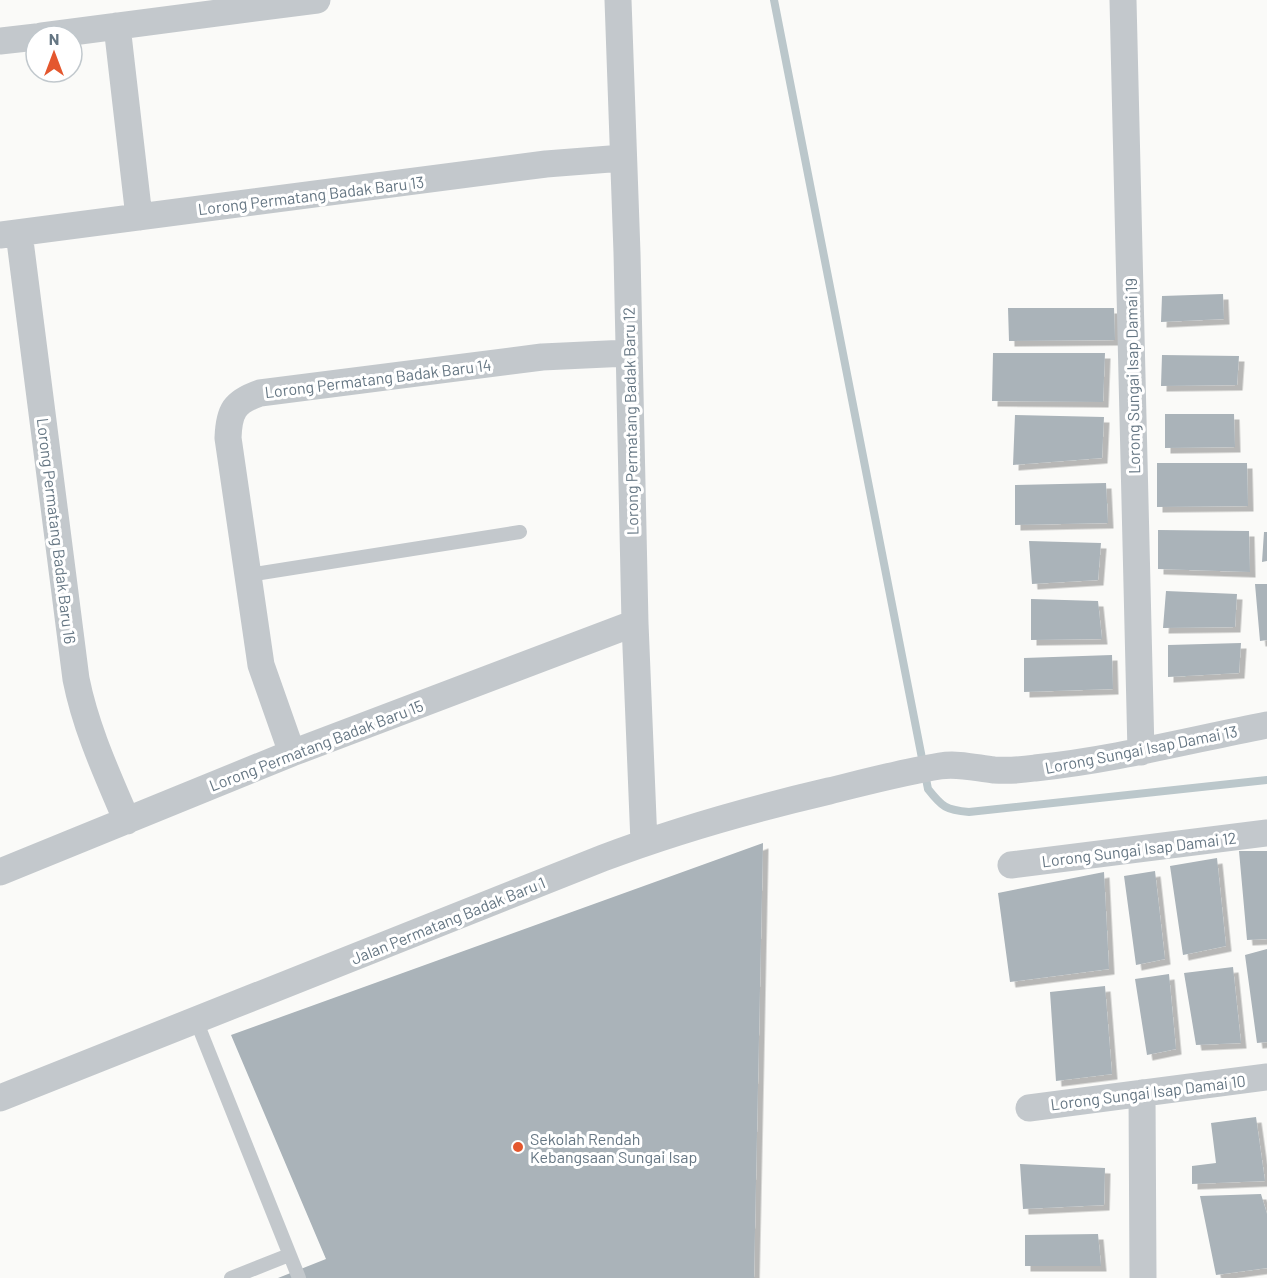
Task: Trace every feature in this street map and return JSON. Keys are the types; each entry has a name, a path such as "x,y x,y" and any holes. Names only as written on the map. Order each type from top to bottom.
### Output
{"street":[{"path":"84,30 316,0"},
{"name":"Lorong Permatang Badak Baru 12","path":"618,0 627,253 634,623 644,843"},
{"name":"Lorong Sungai Isap Damai 19","path":"1123,0 1141,752"},
{"path":"117,26 139,217"},
{"path":"0,41 24,38"},
{"name":"Lorong Permatang Badak Baru 13","path":"9,234 556,163 623,158"},
{"name":"Lorong Permatang Badak Baru 16","path":"9,234 81,708 127,821"},
{"name":"Lorong Permatang Badak Baru 14","path":"292,753 261,665 228,438 233,408 245,398 260,393 542,357 628,353"},
{"name":"Lorong Permatang Badak Baru 15","path":"0,872 292,753 634,623"},
{"name":"Lorong Sungai Isap Damai 13","path":"905,773 943,766 965,765 995,770 1016,770 1075,764 1267,725"},
{"name":"Jalan Permatang Badak Baru 1","path":"0,1098 644,843 764,807 905,773"},
{"name":"Lorong Sungai Isap Damai 12","path":"1011,865 1267,832"},
{"name":"Lorong Sungai Isap Damai 10","path":"1029,1108 1267,1077"},
{"path":"1142,1093 1143,1278"}],"lane":[{"path":"248,575 520,532"},
{"path":"196,1020 299,1278"},
{"path":"240,1276 289,1255"}],"building":[{"path":"1223,294 1224,319 1161,322 1162,296"},
{"path":"1008,308 1114,308 1115,340 1009,341"},
{"path":"993,353 1105,353 1103,402 992,401"},
{"path":"1162,355 1239,356 1237,385 1161,386"},
{"path":"1165,414 1234,414 1235,447 1165,448"},
{"path":"1015,415 1104,417 1102,458 1013,465"},
{"path":"1157,463 1247,463 1248,506 1157,507"},
{"path":"1106,483 1108,523 1015,525 1015,485"},
{"path":"1158,530 1249,531 1250,572 1158,569"},
{"path":"1264,532 1267,532 1267,561 1262,562"},
{"path":"1029,541 1101,543 1098,580 1032,584"},
{"path":"1255,584 1267,584 1267,640 1260,641"},
{"path":"1166,591 1237,594 1235,627 1163,628"},
{"path":"1031,599 1098,601 1102,639 1031,640"},
{"path":"1241,643 1239,673 1168,677 1168,645"},
{"path":"1112,655 1113,689 1024,692 1024,658"},
{"name":"Sekolah Rendah Kebangsaan Sungai Isap","path":"763,843 754,1278 278,1278 326,1259 231,1035"},
{"path":"1239,851 1267,851 1267,939 1247,940"},
{"path":"1217,858 1226,946 1183,955 1170,866"},
{"path":"1155,871 1165,959 1136,965 1124,876"},
{"path":"1104,872 1109,969 1010,982 998,893"},
{"path":"1267,949 1267,1042 1257,1043 1245,955"},
{"path":"1233,967 1241,1043 1196,1045 1184,973"},
{"path":"1169,974 1176,1049 1147,1055 1135,979"},
{"path":"1105,986 1112,1074 1056,1081 1050,992"},
{"path":"1256,1117 1265,1181 1192,1184 1192,1166 1216,1163 1211,1123"},
{"path":"1020,1164 1105,1168 1104,1205 1023,1209"},
{"path":"1261,1194 1267,1214 1267,1268 1216,1275 1200,1196"},
{"path":"1098,1234 1101,1266 1025,1266 1025,1235"}],"waterway":[{"path":"774,0 928,789 945,806 969,812 1267,780"}],"place":[{"name":"Sekolah Rendah Kebangsaan Sungai Isap","path":"518,1147"}]}
